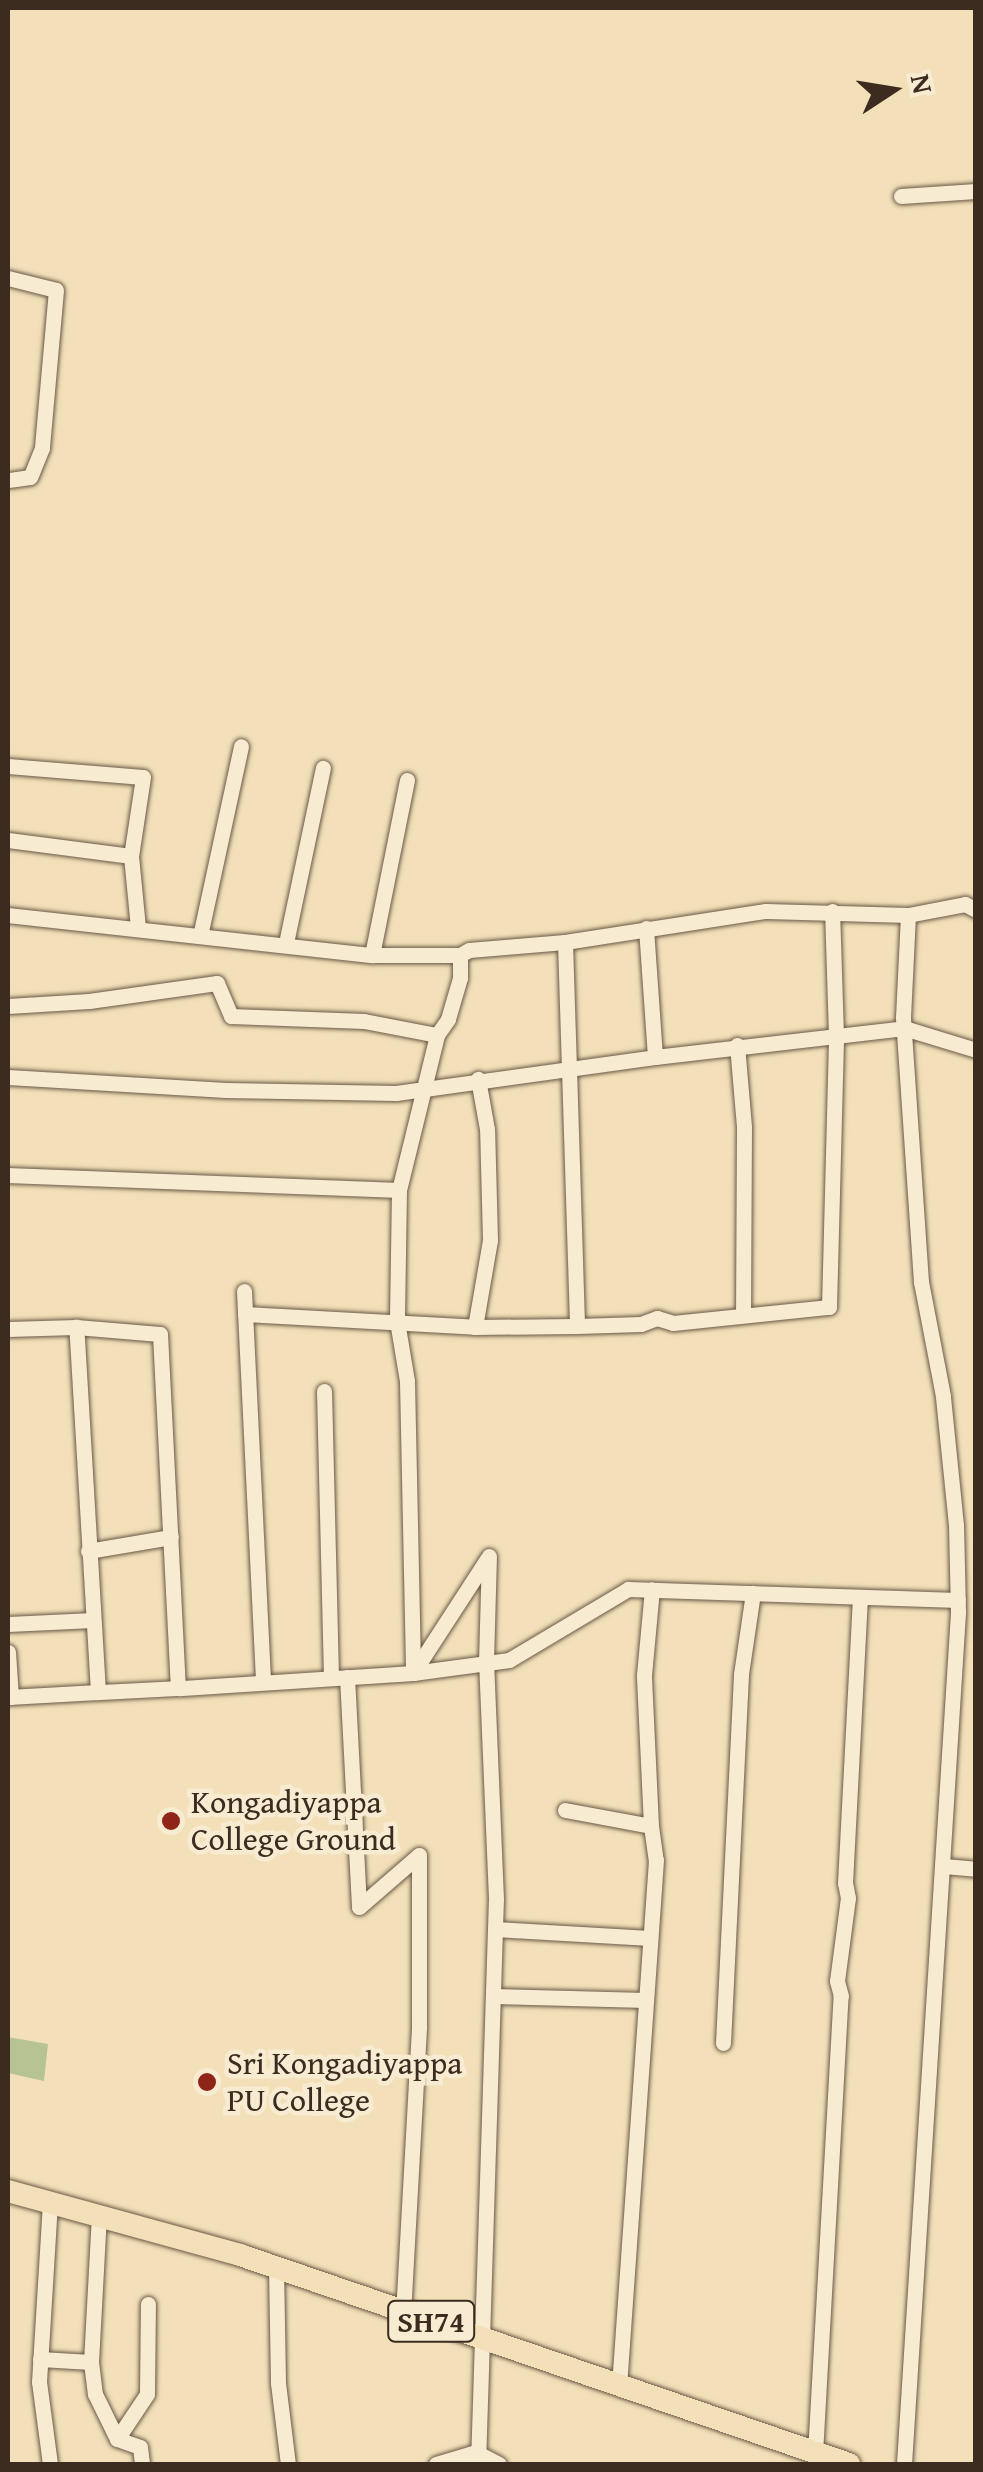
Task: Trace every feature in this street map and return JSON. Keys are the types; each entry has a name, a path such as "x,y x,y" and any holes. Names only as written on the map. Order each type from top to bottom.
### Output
{"main road":[{"name":"SH74","path":"8,2191 276,2267 850,2464"}],"street":[{"path":"901,196 976,191"},
{"path":"8,278 56,290 42,448 30,477 8,480"},
{"path":"200,936 241,746"},
{"path":"8,766 144,777 131,856 138,928"},
{"path":"286,944 323,768"},
{"path":"372,955 408,780"},
{"path":"8,840 131,856"},
{"path":"8,915 372,955 460,955 470,950 564,942 766,911 908,915 965,904 976,910"},
{"path":"245,1314 475,1327 577,1326 829,1307 836,1036 832,911"},
{"path":"904,2464 958,1606 956,1524 943,1396 921,1282 904,1028 908,915"},
{"path":"646,928 655,1057"},
{"path":"564,942 577,1326"},
{"path":"412,1673 406,1381 397,1321 398,1190 438,1035 456,992 460,955"},
{"path":"8,1006 89,1001 217,982 231,1016 364,1021 438,1035"},
{"path":"8,1078 226,1090 396,1092 738,1045 904,1028 976,1050"},
{"path":"738,1045 744,1127 743,1315"},
{"path":"475,1327 490,1240 486,1129 478,1079"},
{"path":"8,1175 398,1190"},
{"path":"244,1291 263,1682"},
{"path":"8,1329 76,1327 160,1334 178,1688"},
{"path":"76,1327 98,1692"},
{"path":"324,1391 339,1678 358,1907 419,1854 419,2028 403,2311"},
{"path":"88,1551 171,1537"},
{"path":"412,1673 489,1556 486,1662 495,1929 477,2458"},
{"path":"8,1652 9,1697 412,1673 509,1660 628,1588 860,1597 976,1611"},
{"path":"619,2386 656,1860 644,1675 652,1589"},
{"path":"723,2043 741,1674 754,1593"},
{"path":"815,2454 841,1996 838,1980 848,1898 844,1883 860,1597"},
{"path":"8,1624 93,1620"},
{"path":"565,1810 651,1826"},
{"path":"944,1866 976,1869"},
{"path":"495,1929 650,1938"},
{"path":"492,1996 646,2000"},
{"path":"50,2203 39,2382 50,2464"},
{"path":"99,2216 91,2362 94,2394 117,2439 140,2447 142,2464"},
{"path":"276,2267 278,2383 288,2464"},
{"path":"117,2439 147,2394 148,2304"},
{"path":"40,2360 91,2362"},
{"path":"436,2464 477,2458 499,2464"}],"green space":[{"path":"8,2037 48,2044 44,2081 8,2073"}],"place":[{"name":"Kongadiyappa College Ground","path":"171,1821"},
{"name":"Sri Kongadiyappa PU College","path":"207,2082"}]}
